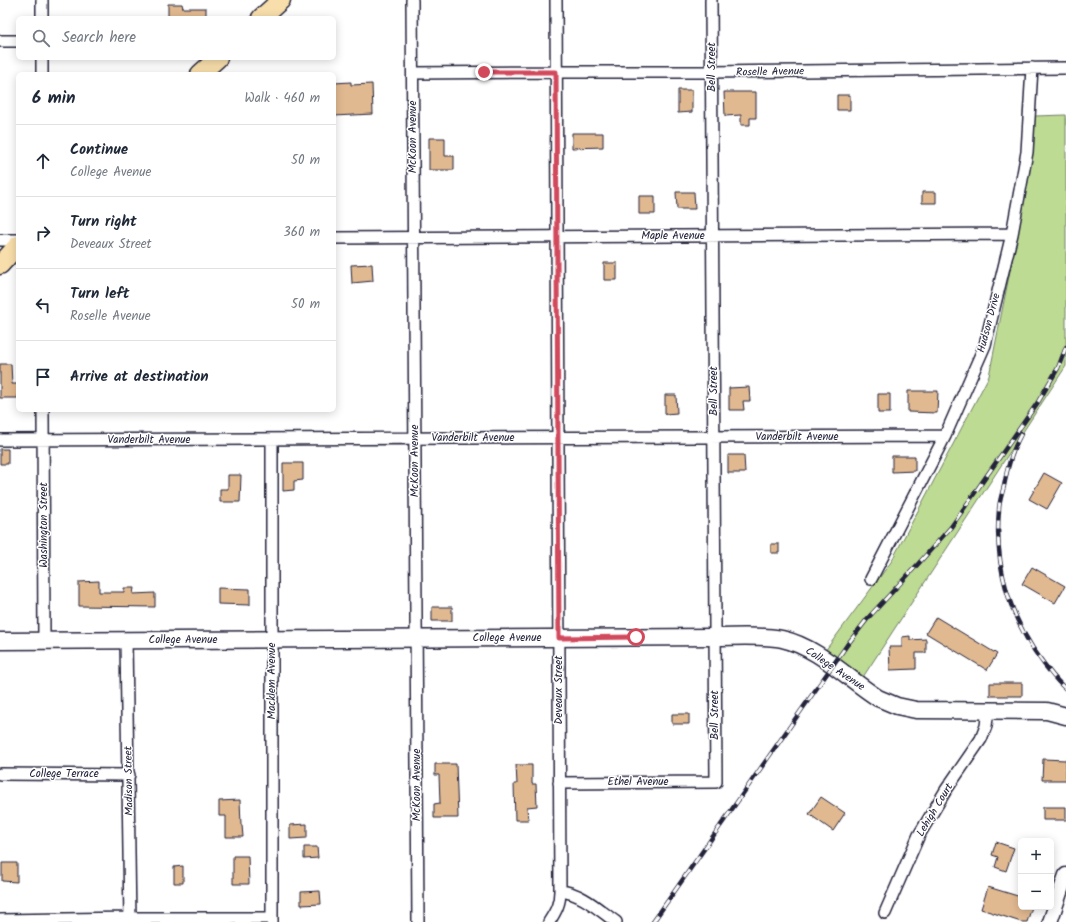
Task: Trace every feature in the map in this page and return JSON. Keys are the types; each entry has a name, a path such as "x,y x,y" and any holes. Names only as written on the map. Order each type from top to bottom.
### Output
{"main road":[{"path":"263,16 281,0"},
{"path":"202,72 216,60"},
{"path":"0,265 16,247"},
{"name":"College Avenue","path":"0,641 715,637 776,638 794,643 819,656 878,698 902,708 924,711 1047,711 1066,716"}],"street":[{"path":"42,0 42,16"},
{"name":"McKoon Avenue","path":"412,0 418,922"},
{"name":"Deveaux Street","path":"549,922 559,905 560,891 556,0"},
{"name":"Bell Street","path":"712,0 716,782"},
{"path":"0,41 16,41"},
{"path":"42,60 42,72"},
{"name":"Hudson Drive","path":"871,579 945,436 985,345 1012,234 1027,152 1032,68"},
{"name":"Roselle Avenue","path":"413,73 712,72 1066,68"},
{"name":"Maple Avenue","path":"336,238 1012,234"},
{"path":"0,240 16,240"},
{"name":"Washington Street","path":"43,412 44,641"},
{"name":"Vanderbilt Avenue","path":"0,440 945,436"},
{"name":"Macklem Avenue","path":"272,439 272,920"},
{"name":"Madison Street","path":"126,640 130,920"},
{"name":"Lehigh Court","path":"885,913 919,835 946,790 981,739 986,726 988,710"},
{"name":"College Terrace","path":"0,774 129,774"},
{"name":"Ethel Avenue","path":"560,783 716,782"},
{"path":"1050,922 1066,875"},
{"path":"560,891 571,892 579,895 616,922"},
{"path":"0,920 272,920"}],"green space":[{"path":"1066,115 1066,366 863,677 825,651 891,562 989,376 1025,196 1035,116"}],"building":[{"path":"168,4 182,4 183,8 206,8 206,16 168,16"},
{"path":"351,82 351,85 372,84 373,114 336,116 336,83"},
{"path":"678,90 692,90 692,112 678,113"},
{"path":"724,92 756,92 756,118 750,118 750,125 741,125 741,115 725,116"},
{"path":"837,95 850,95 850,110 837,110"},
{"path":"572,133 603,133 603,147 572,148"},
{"path":"429,138 445,138 445,156 454,156 454,170 429,170"},
{"path":"676,192 694,192 695,209 677,209"},
{"path":"922,192 936,192 936,203 922,203"},
{"path":"639,196 655,196 655,214 639,214"},
{"path":"604,263 617,263 617,280 604,280"},
{"path":"372,264 373,281 352,283 351,265"},
{"path":"0,364 11,364 12,384 16,384 16,398 0,398"},
{"path":"749,387 750,401 743,401 744,410 729,410 729,388"},
{"path":"908,391 938,391 937,413 908,412"},
{"path":"878,394 890,394 890,413 878,413"},
{"path":"665,395 676,395 677,413 665,414"},
{"path":"0,449 8,449 8,464 0,464"},
{"path":"728,455 744,455 745,473 728,473"},
{"path":"892,456 915,456 915,471 892,472"},
{"path":"283,463 303,463 303,480 294,481 294,490 283,491"},
{"path":"1044,473 1062,483 1047,509 1029,499"},
{"path":"228,475 241,475 240,502 220,502 220,489 228,489"},
{"path":"771,544 779,544 779,553 771,553"},
{"path":"1032,567 1065,586 1055,603 1022,584"},
{"path":"99,581 99,592 124,592 124,588 134,588 133,594 155,593 155,607 79,606 79,582"},
{"path":"218,588 250,589 250,605 218,604"},
{"path":"432,607 452,607 452,621 432,621"},
{"path":"936,617 997,654 987,670 926,633"},
{"path":"910,636 910,640 926,639 926,653 916,653 916,669 890,670 889,647 902,647 902,637"},
{"path":"990,683 1022,683 1022,696 990,696"},
{"path":"672,714 689,714 689,724 672,724"},
{"path":"1043,759 1066,760 1066,780 1042,780"},
{"path":"435,764 456,764 458,818 434,818 434,804 440,803 439,775 435,775"},
{"path":"516,765 532,765 532,784 536,784 537,806 527,807 528,820 515,820 514,784 517,784"},
{"path":"821,797 845,813 833,831 809,814"},
{"path":"240,800 243,837 226,837 226,816 219,816 219,801"},
{"path":"1043,807 1066,807 1066,820 1043,820"},
{"path":"307,824 307,838 290,839 290,825"},
{"path":"996,842 1014,848 1006,871 995,867 998,857 992,855"},
{"path":"304,847 317,847 318,858 304,859"},
{"path":"233,856 248,856 249,884 233,884"},
{"path":"2,863 17,863 17,882 2,881"},
{"path":"183,866 183,883 174,883 174,867"},
{"path":"988,887 1018,896 1018,910 1031,910 1027,922 1021,922 981,909"},
{"path":"320,891 321,904 301,905 301,892"}],"railway":[{"path":"653,922 847,645 868,618 951,527 1038,402 1058,368 1066,347"},
{"path":"1021,434 1010,460 1000,504 998,531 1002,572 1007,592 1022,629 1044,664 1066,689"}],"route":[{"path":"484,72 556,72 559,638 636,637"}]}
